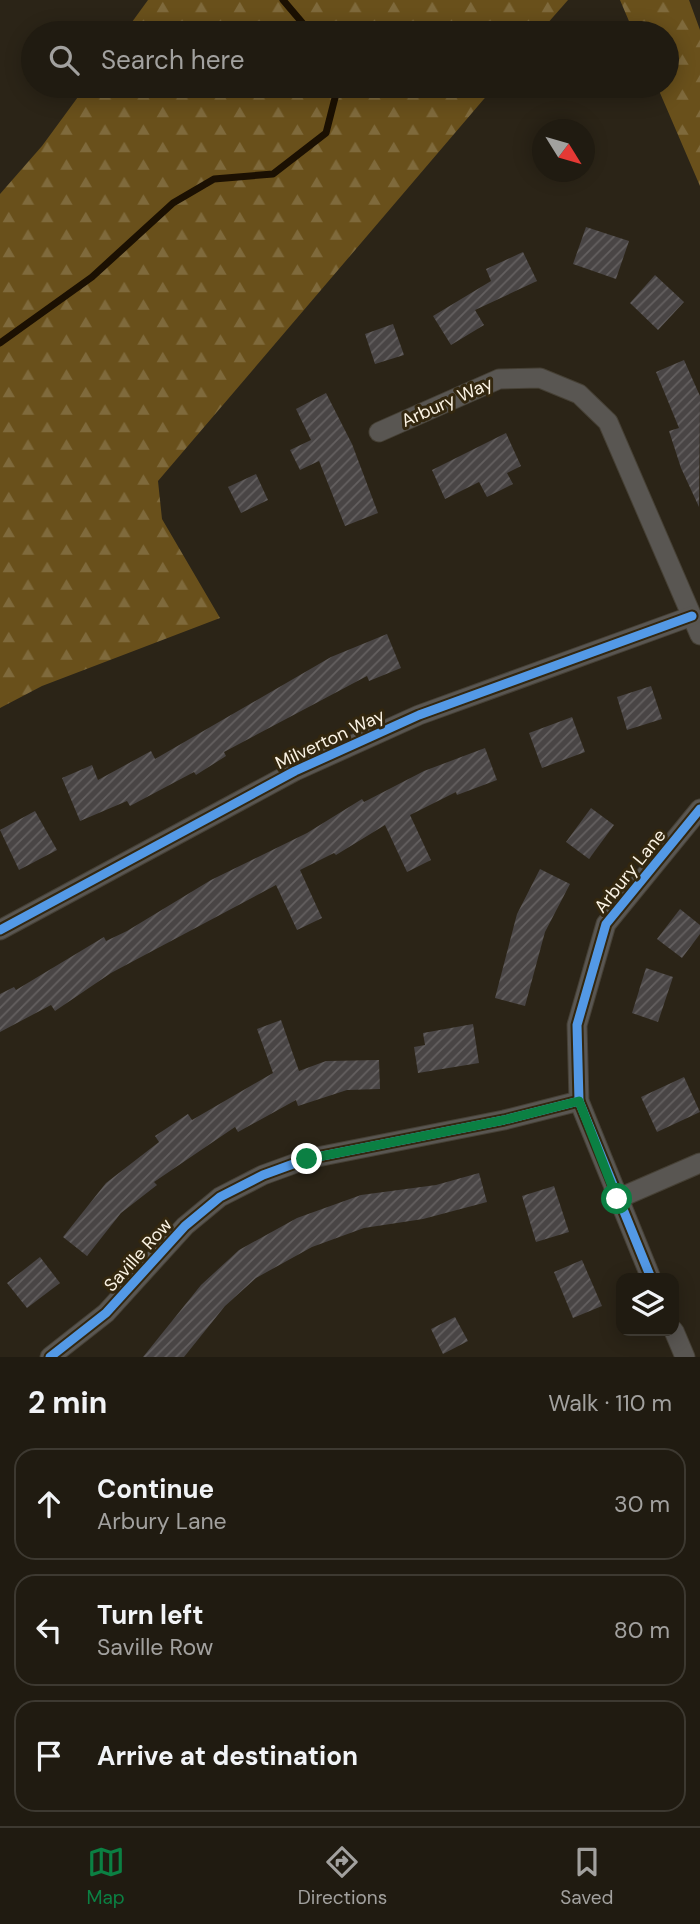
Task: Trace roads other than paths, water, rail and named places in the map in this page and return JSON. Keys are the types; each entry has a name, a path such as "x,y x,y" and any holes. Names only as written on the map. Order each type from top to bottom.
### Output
{"street":[{"name":"Arbury Way","path":"379,432 499,379 540,378 579,394 608,422 692,616"},
{"path":"692,616 700,635"},
{"name":"Milverton Way","path":"0,930 295,771 419,715 692,616"},
{"name":"Arbury Lane","path":"649,1273 579,1101 577,1025 606,923 700,809"},
{"name":"Saville Row","path":"50,1357 121,1299 185,1226 220,1197 263,1175 307,1159 504,1120 579,1101"},
{"path":"617,1199 700,1163"},
{"path":"676,1336 685,1357"}],"waterway":[{"path":"283,0 301,21"},
{"path":"0,343 92,277 173,203 214,179 273,174 326,133 335,98"}]}
